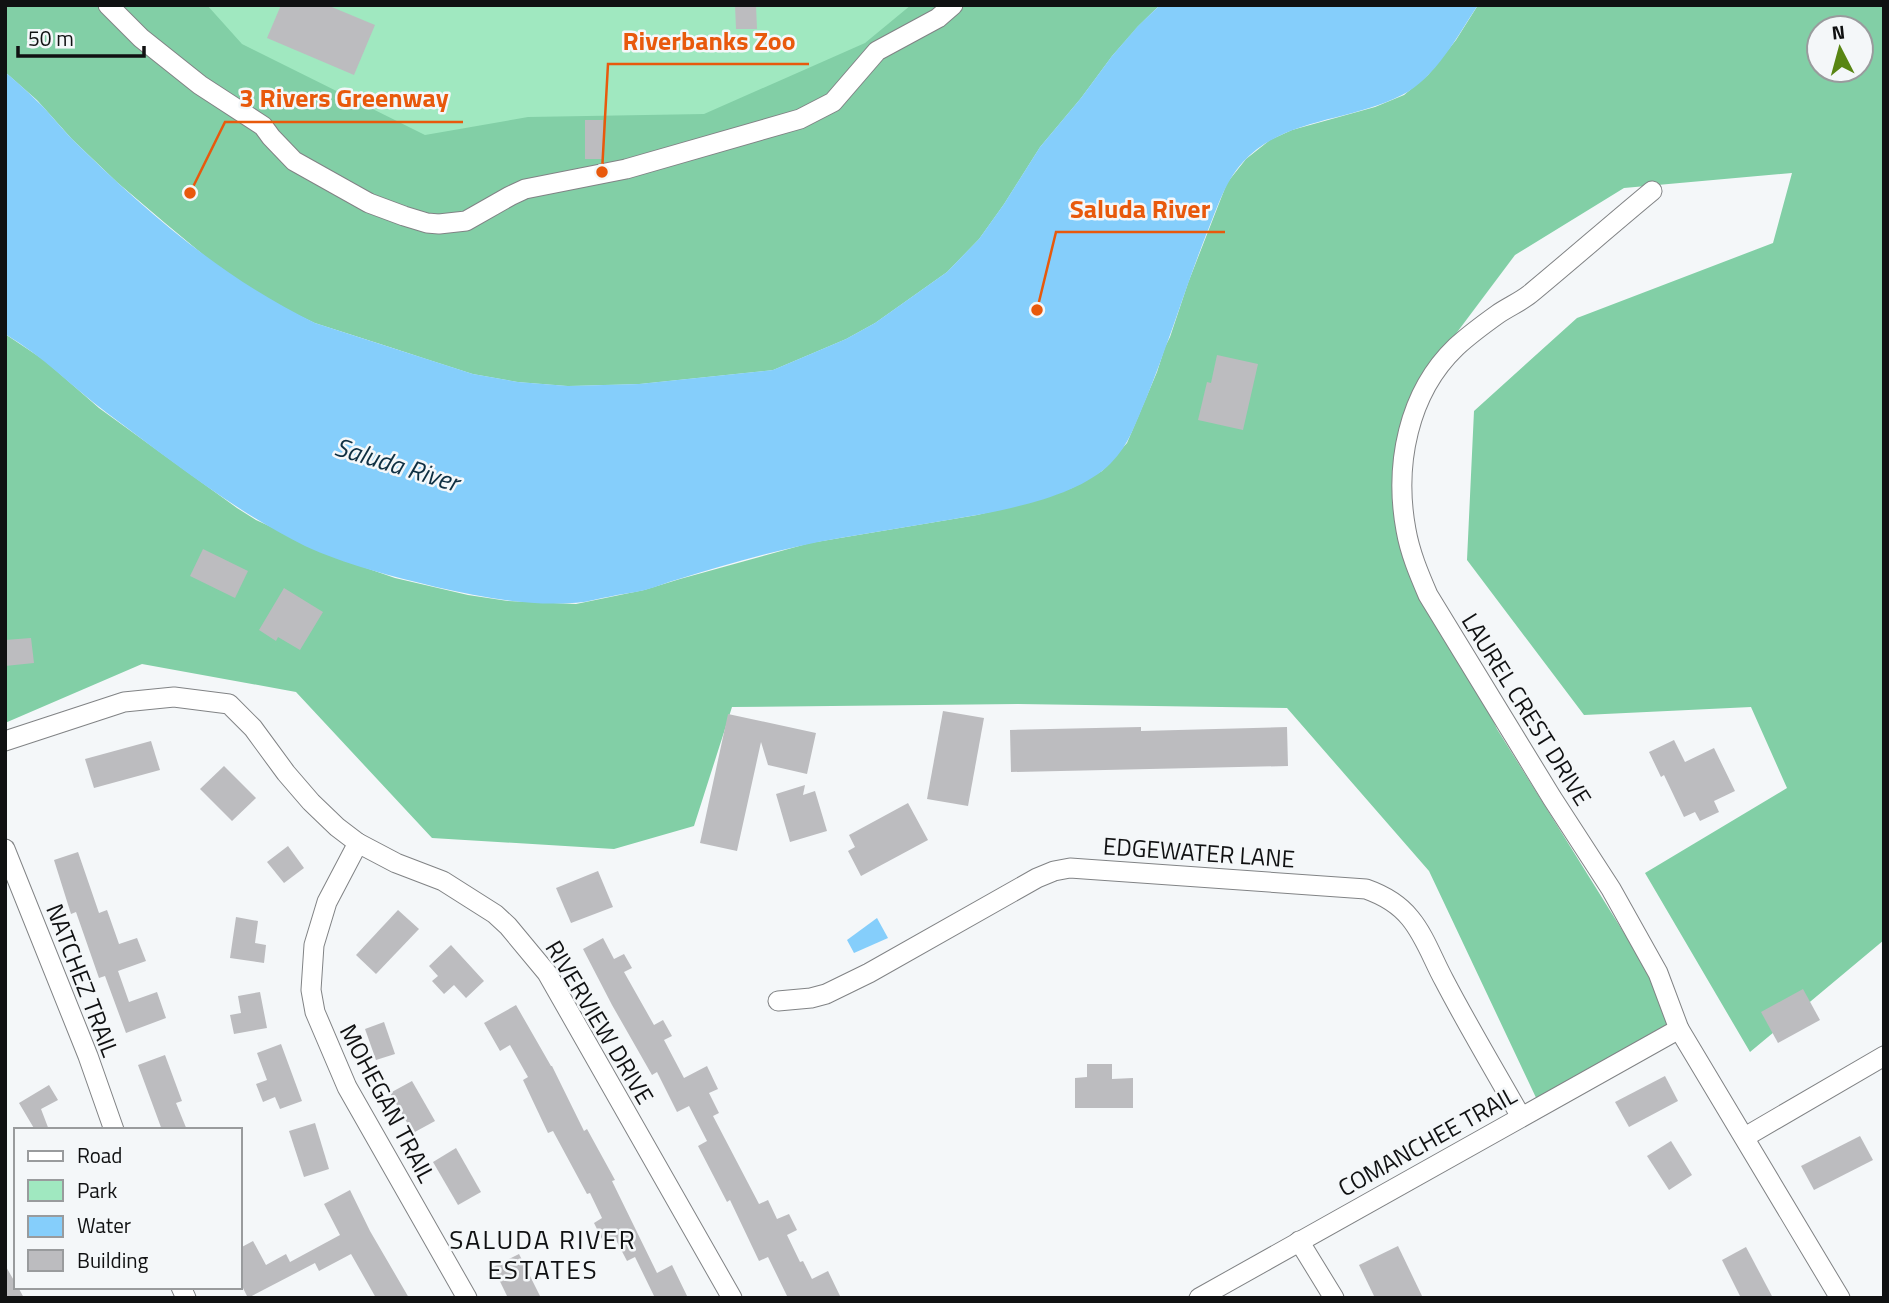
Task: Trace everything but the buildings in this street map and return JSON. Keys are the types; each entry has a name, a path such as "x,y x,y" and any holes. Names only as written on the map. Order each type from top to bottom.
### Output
{"street":[{"path":"108,5 142,38 201,85 263,126 294,161 369,203 427,223 439,224 466,221 525,189 626,169 800,119 833,102 877,51 928,23 953,5"},
{"name":"LAUREL CREST DRIVE","path":"1652,191 1526,297 1498,314 1458,345 1427,384 1413,414 1405,450 1402,483 1406,533 1415,565 1428,595 1552,798 1611,888 1658,973 1679,1029 1840,1298"},
{"name":"RIVERVIEW DRIVE","path":"5,741 124,702 174,698 229,704 253,728 311,802 337,827 358,843 396,863 443,881 495,914 534,955 547,973 732,1298"},
{"name":"MOHEGAN TRAIL","path":"358,843 327,902 314,944 311,990 315,1012 321,1031 348,1087 467,1298"},
{"name":"NATCHEZ TRAIL","path":"5,849 88,1056 113,1128"},
{"name":"EDGEWATER LANE","path":"778,1001 826,994 1054,871 1070,868 1366,889 1395,903 1414,924 1521,1116"},
{"name":"COMANCHEE TRAIL","path":"1199,1298 1679,1029"},
{"path":"1745,1137 1884,1056"},
{"path":"1299,1241 1334,1298"}],"green space":[{"path":"5,5 31,5 97,73 218,173 354,258 497,307 620,316 727,305 804,281 858,241 879,217 689,271 469,257 344,211 248,133 76,5 1017,5 880,216 954,131 1035,5 1158,5 1112,56 1040,147 979,239 947,272 875,323 846,339 773,370 639,384 568,386 518,382 473,374 315,323 275,303 217,266 117,182 72,139 38,101 5,56"},
{"path":"5,5 207,5 242,44 425,135 528,117 704,114 865,43 911,5 1160,5 1112,56 1040,147 979,239 947,272 875,323 846,339 773,370 639,384 568,386 518,382 473,374 315,323 259,294 217,266 117,182 72,139 38,101 5,72"},
{"path":"1478,5 1884,5 1884,940 1750,1052 1645,873 1787,788 1751,707 1584,715 1467,560 1474,411 1577,318 1773,243 1792,173 1624,188 1515,255 1416,387 1407,536 1497,729 1685,1031 1539,1104 1429,871 1287,708 1018,704 732,707 694,826 614,849 432,838 296,692 142,664 5,723 5,334 44,360 99,408 256,520 346,561 395,578 508,601 576,604 644,590 810,543 977,515 1027,503 1072,488 1102,471 1127,443 1157,372 1227,183 1246,159 1270,140 1292,130 1375,107 1404,95 1428,75 1456,40"}],"water":[{"name":"Saluda River","path":"1160,5 1478,5 1445,55 1414,88 1382,104 1278,136 1243,162 1226,187 1218,206 1154,379 1123,449 1094,476 1051,497 975,515 800,546 739,561 645,590 586,602 555,604 487,597 436,587 352,564 320,553 278,532 178,466 5,334 5,72 157,218 249,286 315,323 473,374 518,382 568,386 639,384 773,370 846,339 875,323 947,272 979,239 1040,147 1112,56"},
{"path":"877,918 888,938 854,953 847,940"}],"place":[{"name":"Riverbanks Zoo","path":"602,172"},
{"name":"3 Rivers Greenway","path":"190,193"},
{"name":"Saluda River","path":"1037,310"}],"district":[{"name":"SALUDA RIVER ESTATES","path":"543,1254"}]}
